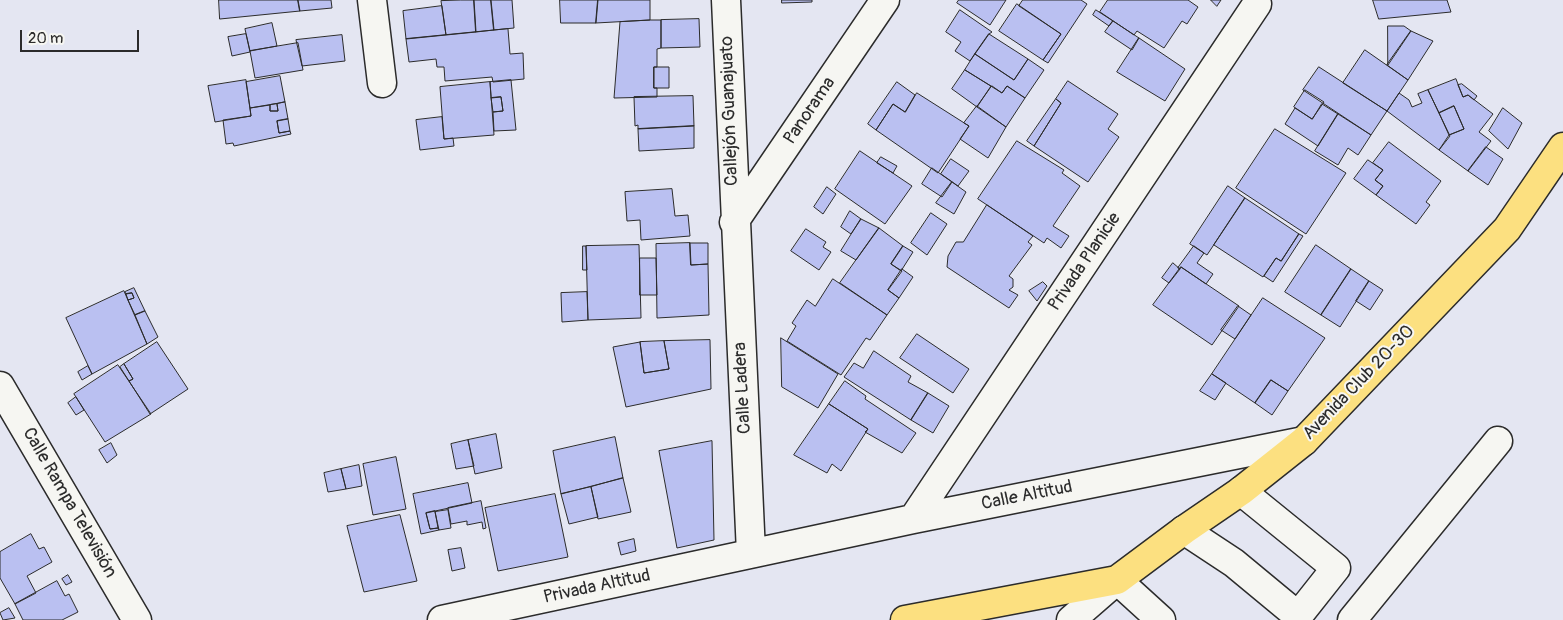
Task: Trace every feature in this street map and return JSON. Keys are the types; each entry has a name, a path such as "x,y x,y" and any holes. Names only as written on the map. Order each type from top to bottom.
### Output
{"main road":[{"name":"Avenida Club 20-30","path":"1116,580 1241,491 1304,441 1507,229 1563,147"},
{"path":"905,620 1116,580"}],"street":[{"path":"372,0 382,83"},
{"name":"Callejón Guanajuato","path":"726,0 734,222"},
{"name":"Panorama","path":"734,222 885,0"},
{"name":"Privada Planicie","path":"913,519 1257,4"},
{"name":"Calle Ladera","path":"734,222 751,553"},
{"name":"Calle Rampa Televisión","path":"0,386 137,620"},
{"name":"Calle Altitud","path":"751,553 1304,441"},
{"path":"1352,620 1498,441"},
{"path":"1184,530 1234,563 1298,616 1336,568 1241,491"},
{"name":"Privada Altitud","path":"442,620 751,553"},
{"path":"1071,620 1116,580 1161,620"}],"building":[{"path":"219,0 298,0 300,11 220,19"},
{"path":"298,0 331,0 332,8 300,11"},
{"path":"474,0 476,32 446,35 441,1"},
{"path":"474,0 491,0 494,30 476,32"},
{"path":"491,0 512,0 514,28 494,30"},
{"path":"560,0 598,0 596,23 561,23"},
{"path":"598,0 650,0 650,20 596,23"},
{"path":"782,0 812,0 812,2 782,3"},
{"path":"959,0 1006,0 990,25 957,3"},
{"path":"1023,0 1081,0 1087,4 1048,63 1043,60 1061,34 1019,6"},
{"path":"1108,0 1188,0 1198,7 1187,24 1182,21 1164,48 1137,31 1134,35 1100,12"},
{"path":"1211,0 1221,0 1217,6"},
{"path":"1373,0 1447,0 1451,12 1379,19"},
{"path":"1017,4 1061,34 1043,60 999,31"},
{"path":"442,6 446,35 406,39 403,11"},
{"path":"960,10 992,32 970,61 955,51 961,42 946,32"},
{"path":"1096,10 1113,21 1109,26 1093,15"},
{"path":"699,19 700,47 661,48 661,20"},
{"path":"661,20 661,48 657,49 657,67 654,67 654,88 657,88 657,97 614,98 620,22"},
{"path":"1113,21 1139,38 1132,50 1105,32"},
{"path":"272,23 277,46 250,51 245,29"},
{"path":"1388,26 1404,26 1411,31 1388,65"},
{"path":"508,29 510,54 523,53 524,79 493,82 492,77 445,81 444,67 437,67 436,59 409,62 406,39"},
{"path":"1411,31 1433,41 1408,80 1387,65"},
{"path":"246,34 250,52 232,56 228,37"},
{"path":"989,34 1028,59 1014,80 975,54"},
{"path":"342,35 345,61 302,66 296,40"},
{"path":"1139,38 1185,69 1165,101 1117,72"},
{"path":"298,43 303,70 255,78 250,51"},
{"path":"1365,50 1408,80 1387,111 1343,83"},
{"path":"975,54 1014,80 1028,59 1044,70 1025,98 1007,86 1002,93 965,70"},
{"path":"654,67 669,67 669,88 654,88"},
{"path":"1319,67 1387,111 1371,135 1303,90"},
{"path":"965,70 991,86 977,107 952,89"},
{"path":"280,76 285,102 250,108 246,82"},
{"path":"1456,79 1463,97 1468,95 1493,114 1479,132 1491,141 1468,171 1439,150 1449,135 1464,129 1454,106 1439,113 1428,90"},
{"path":"246,80 251,116 215,122 208,86"},
{"path":"511,80 516,130 494,131 493,112 503,111 501,97 491,98 490,82"},
{"path":"1068,81 1118,114 1108,129 1119,137 1088,182 1034,146 1061,103 1056,99"},
{"path":"490,82 494,135 444,139 440,87"},
{"path":"897,82 915,95 905,112 893,104 876,130 868,124"},
{"path":"1462,84 1477,96 1474,100 1468,95 1463,97 1458,85"},
{"path":"992,86 1002,93 1007,86 1025,98 1006,127 977,107"},
{"path":"1305,90 1324,102 1312,119 1294,107"},
{"path":"1428,90 1450,136 1439,150 1387,111 1399,93 1409,100 1412,107 1422,103 1418,94"},
{"path":"917,93 969,126 938,173 876,130 893,104 905,112"},
{"path":"693,96 694,126 638,129 638,125 635,126 634,97"},
{"path":"501,97 503,111 493,112 491,98"},
{"path":"1056,99 1061,103 1034,146 1027,141"},
{"path":"285,102 288,119 277,121 279,133 290,131 291,134 234,146 233,143 226,144 223,120 251,116 250,108 270,105 270,111 278,111 277,104"},
{"path":"277,104 278,111 270,111 270,105"},
{"path":"1322,104 1338,114 1318,146 1285,124 1295,108 1312,119"},
{"path":"977,106 1006,127 988,158 960,139 969,126 964,123"},
{"path":"1454,106 1464,129 1449,135 1439,113"},
{"path":"1503,108 1522,123 1508,149 1489,131"},
{"path":"1338,114 1371,135 1358,155 1348,148 1338,165 1315,151"},
{"path":"442,117 444,139 453,138 454,146 420,150 416,120"},
{"path":"288,119 290,131 279,133 277,121"},
{"path":"694,126 694,148 639,151 638,129"},
{"path":"1275,129 1346,173 1306,234 1236,188"},
{"path":"1017,141 1064,170 1062,173 1080,186 1053,226 1069,236 1061,248 1047,238 1044,243 978,199"},
{"path":"1389,142 1441,181 1426,202 1430,205 1416,224 1376,195 1383,186 1375,180 1383,170 1373,163"},
{"path":"1486,147 1503,159 1488,185 1468,171"},
{"path":"860,151 912,186 885,224 835,189"},
{"path":"881,157 897,166 893,173 877,163"},
{"path":"951,159 969,171 958,186 941,174"},
{"path":"1368,160 1383,170 1375,180 1383,186 1376,195 1354,179"},
{"path":"932,168 952,182 942,197 922,184"},
{"path":"952,182 966,192 954,214 936,203"},
{"path":"1228,186 1245,198 1207,255 1190,244"},
{"path":"827,187 836,194 823,214 814,207"},
{"path":"672,189 675,216 688,215 690,236 641,240 640,220 627,221 625,192"},
{"path":"1245,198 1299,234 1281,261 1276,258 1263,277 1214,245"},
{"path":"987,205 1033,236 1028,242 1032,245 1009,276 1013,279 1013,287 1009,290 1018,295 1009,308 947,267 948,256 956,242 963,242"},
{"path":"850,211 861,219 851,234 841,227"},
{"path":"931,213 947,224 927,255 911,243"},
{"path":"861,219 879,228 856,260 841,251"},
{"path":"879,228 903,246 891,264 902,271 888,290 899,298 887,315 840,283"},
{"path":"806,229 826,242 823,247 831,252 819,270 791,251"},
{"path":"1299,234 1303,236 1273,282 1264,276 1276,258 1281,261"},
{"path":"690,243 708,243 708,264 691,265"},
{"path":"690,243 691,265 708,264 709,315 657,318 656,244"},
{"path":"639,245 641,318 588,320 586,246"},
{"path":"1316,245 1351,269 1321,315 1285,292"},
{"path":"583,246 586,246 587,270 583,270"},
{"path":"903,246 913,252 901,271 891,264"},
{"path":"1194,246 1204,253 1197,263 1213,274 1206,284 1181,267 1180,269 1178,268"},
{"path":"640,258 656,258 657,295 640,295"},
{"path":"1173,263 1180,269 1169,283 1162,278"},
{"path":"1181,267 1239,306 1212,345 1153,305"},
{"path":"902,269 913,277 899,298 888,290"},
{"path":"1351,269 1369,281 1340,327 1321,315"},
{"path":"833,279 887,315 870,340 866,338 841,375 787,341 796,326 792,323 807,300 815,306"},
{"path":"1369,281 1383,290 1370,310 1356,301"},
{"path":"1043,282 1047,286 1037,301 1029,291"},
{"path":"134,288 145,311 135,315 128,300 134,298 132,293 126,294 125,292"},
{"path":"124,291 147,344 92,374 66,318"},
{"path":"587,292 588,320 562,322 561,293"},
{"path":"132,293 134,298 128,300 126,294"},
{"path":"1263,298 1325,338 1288,391 1271,380 1255,403 1212,374"},
{"path":"1238,306 1251,315 1235,339 1221,330"},
{"path":"145,311 158,337 147,344 135,315"},
{"path":"917,334 969,369 953,393 900,358"},
{"path":"781,338 838,374 818,408 782,387"},
{"path":"710,340 711,389 626,407 613,347 640,342 644,373 669,369 664,341"},
{"path":"664,341 669,369 644,373 640,342"},
{"path":"157,342 188,389 150,414 129,381 133,379 124,364"},
{"path":"874,351 911,376 908,382 928,393 911,420 844,377 854,363 863,368"},
{"path":"124,364 133,379 129,381 120,367"},
{"path":"118,365 151,414 105,442 74,394"},
{"path":"88,366 92,374 82,380 78,372"},
{"path":"1212,374 1226,383 1215,400 1200,391"},
{"path":"1271,380 1288,391 1272,415 1255,403"},
{"path":"845,381 866,396 865,399 916,433 902,453 865,432 868,429 829,404"},
{"path":"928,393 949,406 933,433 911,420"},
{"path":"76,397 84,410 76,415 68,403"},
{"path":"829,404 868,429 841,471 832,464 827,473 794,455"},
{"path":"496,434 502,468 475,474 468,440"},
{"path":"615,437 623,478 561,494 553,451"},
{"path":"468,440 474,466 456,469 451,444"},
{"path":"712,441 714,540 677,548 659,451"},
{"path":"111,443 117,455 107,463 99,450"},
{"path":"396,457 406,509 373,515 363,464"},
{"path":"359,465 362,486 346,489 341,469"},
{"path":"341,469 346,489 328,492 324,473"},
{"path":"623,478 631,512 598,519 591,487"},
{"path":"468,483 472,503 426,513 430,529 438,528 439,530 421,534 413,494"},
{"path":"591,487 598,517 569,524 561,494"},
{"path":"555,494 568,557 498,571 485,508"},
{"path":"481,501 486,528 483,529 482,522 467,525 467,521 451,524 448,508"},
{"path":"448,510 451,528 439,530 435,512"},
{"path":"435,511 438,528 430,529 426,513"},
{"path":"400,515 417,581 364,592 347,526"},
{"path":"31,534 39,549 44,547 52,562 27,576 36,593 15,604 0,578 0,552"},
{"path":"634,539 636,551 621,555 618,543"},
{"path":"461,548 465,568 452,571 448,550"},
{"path":"68,575 72,582 66,585 62,579"},
{"path":"57,581 65,596 69,594 78,612 62,620 23,620 15,604"},
{"path":"9,608 15,618 3,620 0,613"}]}
